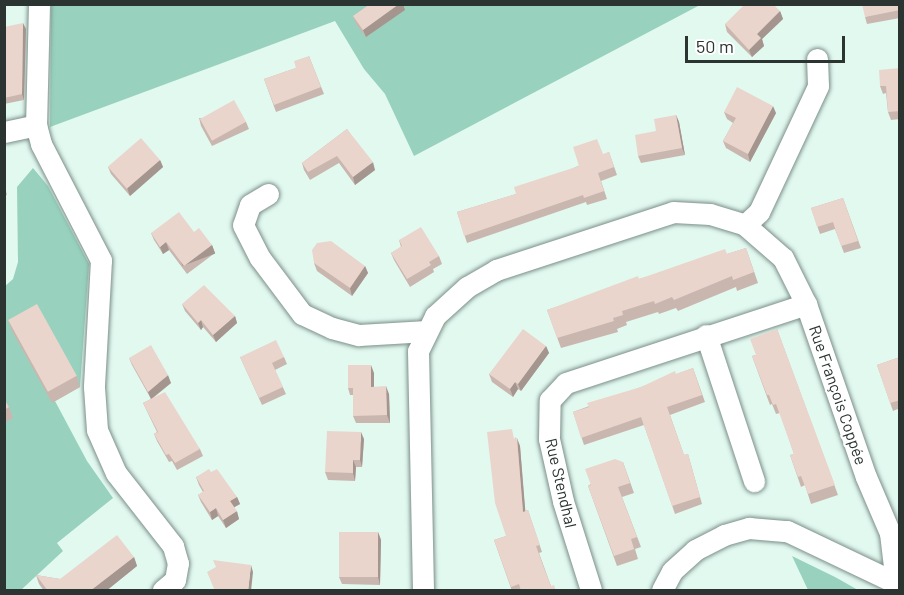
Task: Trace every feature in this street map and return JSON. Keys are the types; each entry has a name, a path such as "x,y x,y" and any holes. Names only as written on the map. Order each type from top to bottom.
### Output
{"street":[{"path":"39,4 36,125 41,144 101,260 94,387 97,430 116,473 172,546 178,563 176,580 164,591"},
{"path":"745,225 759,212 818,86 817,58"},
{"path":"4,132 36,125"},
{"path":"268,194 250,205 243,225 260,258 302,314 332,328 359,335 427,332"},
{"name":"Rue François Coppée","path":"423,591 418,351 435,316 467,287 496,270 673,212 710,214 745,225 783,258 806,304 866,477 890,533 898,584"},
{"name":"Rue Stendhal","path":"591,591 562,501 549,439 550,400 566,383 706,335 806,304"},
{"path":"706,335 754,481"},
{"path":"662,591 672,571 695,550 724,535 749,528 787,531 898,584"}],"green space":[{"path":"51,5 700,5 414,156 385,94 364,69 335,21 50,127"},
{"path":"33,168 48,186 89,264 80,387 55,401 87,461 113,498 57,543 63,551 21,590 5,590 4,287 13,279 18,262 17,187"},
{"path":"792,556 835,577 858,590 808,590"}],"building":[{"path":"370,4 399,4 363,30 353,16"},
{"path":"745,4 773,4 780,11 757,34 761,38 749,50 725,24"},
{"path":"862,4 900,4 900,10 865,17"},
{"path":"23,23 22,94 4,98 4,27"},
{"path":"309,56 321,87 274,105 264,79 296,68 294,61"},
{"path":"900,68 900,111 888,112 886,86 880,86 879,70"},
{"path":"737,87 773,106 748,154 723,141 736,118 724,112"},
{"path":"234,100 246,122 212,141 200,119"},
{"path":"676,115 682,148 638,156 635,135 656,131 654,119"},
{"path":"347,129 373,162 353,177 337,156 308,172 302,163"},
{"path":"141,138 160,160 127,189 108,167"},
{"path":"597,139 603,154 609,152 614,167 598,173 604,191 584,198 583,195 464,236 457,212 516,194 514,187 579,166 573,147"},
{"path":"843,198 858,241 841,246 833,222 817,227 811,208"},
{"path":"179,212 194,232 199,228 212,245 184,266 166,242 160,247 151,233"},
{"path":"421,227 439,256 429,262 431,265 407,279 391,253 402,246 399,240"},
{"path":"331,241 365,266 350,288 314,263 312,250 317,243"},
{"path":"746,248 754,272 733,280 732,276 674,300 672,297 655,304 654,301 622,311 623,315 613,318 614,321 557,338 547,310 638,276 639,279 725,249 727,254"},
{"path":"204,285 235,316 213,335 201,320 198,323 182,304"},
{"path":"37,304 77,376 48,392 8,320"},
{"path":"523,329 546,346 518,384 515,382 510,389 489,374"},
{"path":"777,329 835,485 808,494 801,476 798,477 790,455 794,454 776,404 773,405 767,395 752,356 756,355 750,339"},
{"path":"276,340 284,357 272,363 283,387 259,398 240,357"},
{"path":"151,345 168,375 148,392 129,358"},
{"path":"900,357 900,400 890,403 877,365"},
{"path":"348,365 371,365 371,387 386,386 387,415 353,416 353,388 348,388"},
{"path":"693,368 702,395 667,407 684,455 688,454 700,497 672,506 641,417 581,438 573,412 589,407 587,403 641,387 675,371 676,374"},
{"path":"165,392 200,449 175,463 169,454 166,455 154,434 158,432 143,403"},
{"path":"4,399 9,407 4,410"},
{"path":"512,429 514,439 517,438 523,512 528,510 540,545 536,546 551,586 554,585 556,591 521,591 519,584 511,587 494,540 506,536 495,503 487,432"},
{"path":"327,431 361,432 360,460 353,460 353,473 325,472"},
{"path":"615,459 623,462 630,483 618,487 637,537 631,539 634,549 614,556 588,486 591,485 585,469"},
{"path":"209,469 211,472 217,469 237,497 230,501 237,511 223,520 216,508 210,512 198,495 204,491 196,477"},
{"path":"339,532 378,532 378,577 339,577"},
{"path":"117,535 134,557 90,591 48,591 36,575 60,579"},
{"path":"213,560 251,565 248,591 215,591 207,572 216,567"}]}
